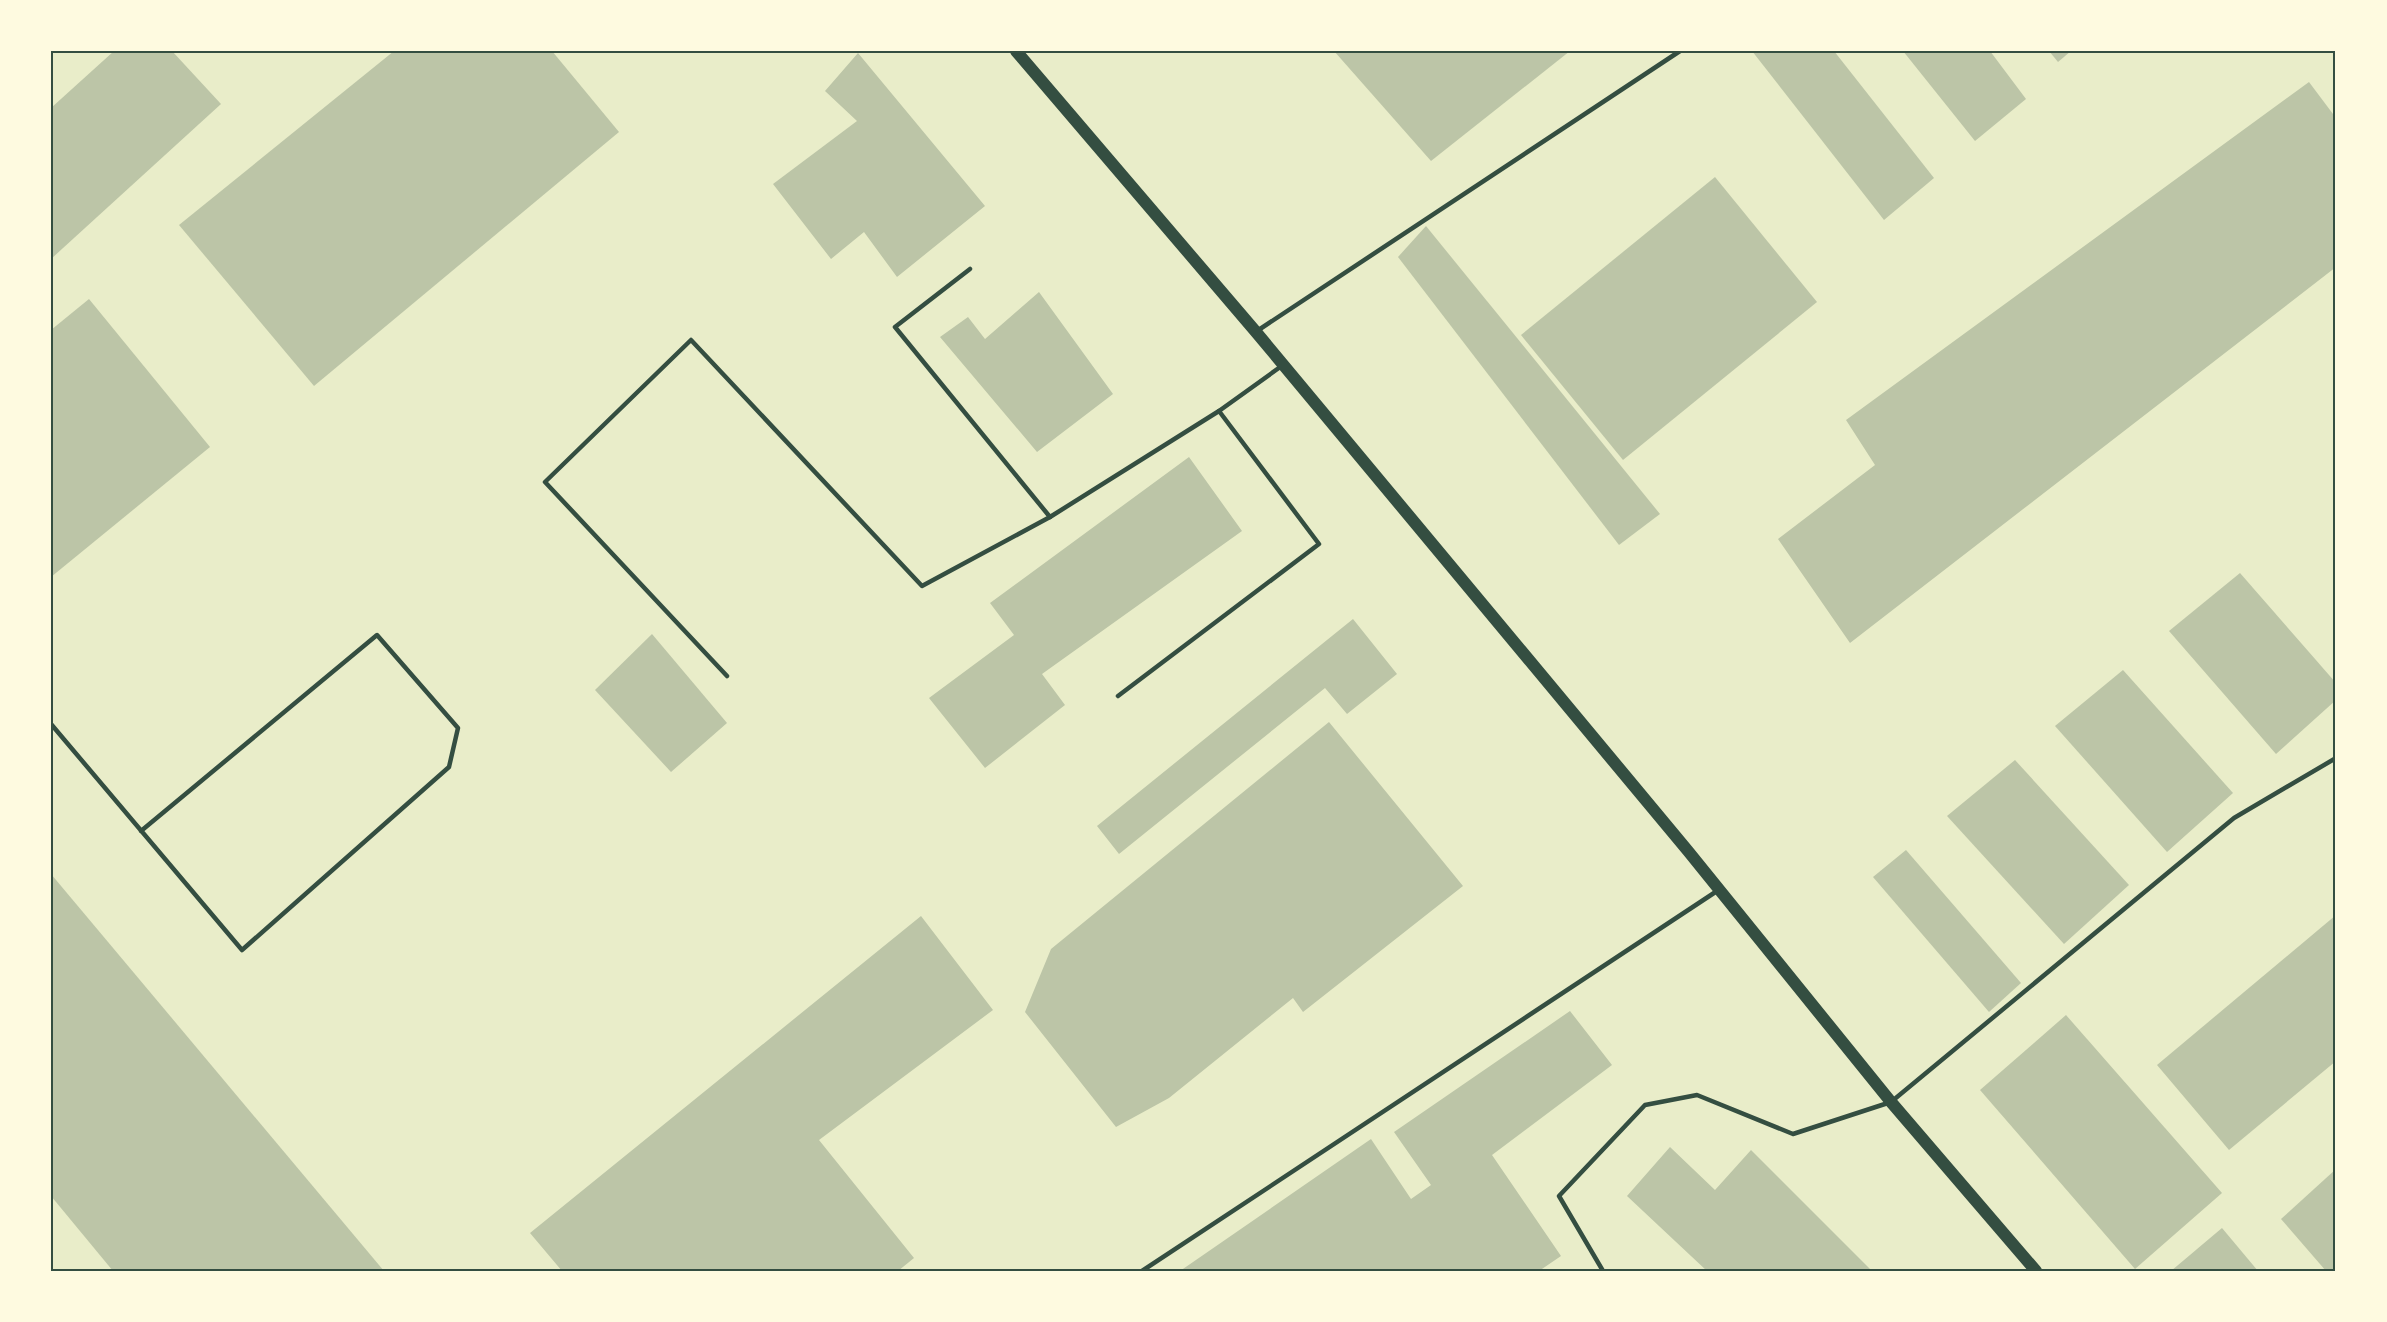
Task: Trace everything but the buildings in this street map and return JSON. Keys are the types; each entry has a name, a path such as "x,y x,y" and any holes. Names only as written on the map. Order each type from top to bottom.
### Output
{"main road":[{"path":"1016,51 1256,332 1719,889 1891,1102 2036,1271"}],"lane":[{"path":"1256,332 1680,51"},
{"path":"970,269 894,327 1050,517"},
{"path":"727,676 545,482 691,340 922,586 1050,517 1218,411 1283,365"},
{"path":"1118,696 1319,544 1218,411"},
{"path":"51,724 141,831 243,950 449,768 458,728 377,635 141,831"},
{"path":"1603,1271 1558,1196 1645,1105 1697,1095 1792,1134 1891,1102 2234,818 2336,758"},
{"path":"1142,1271 1719,889"}]}
